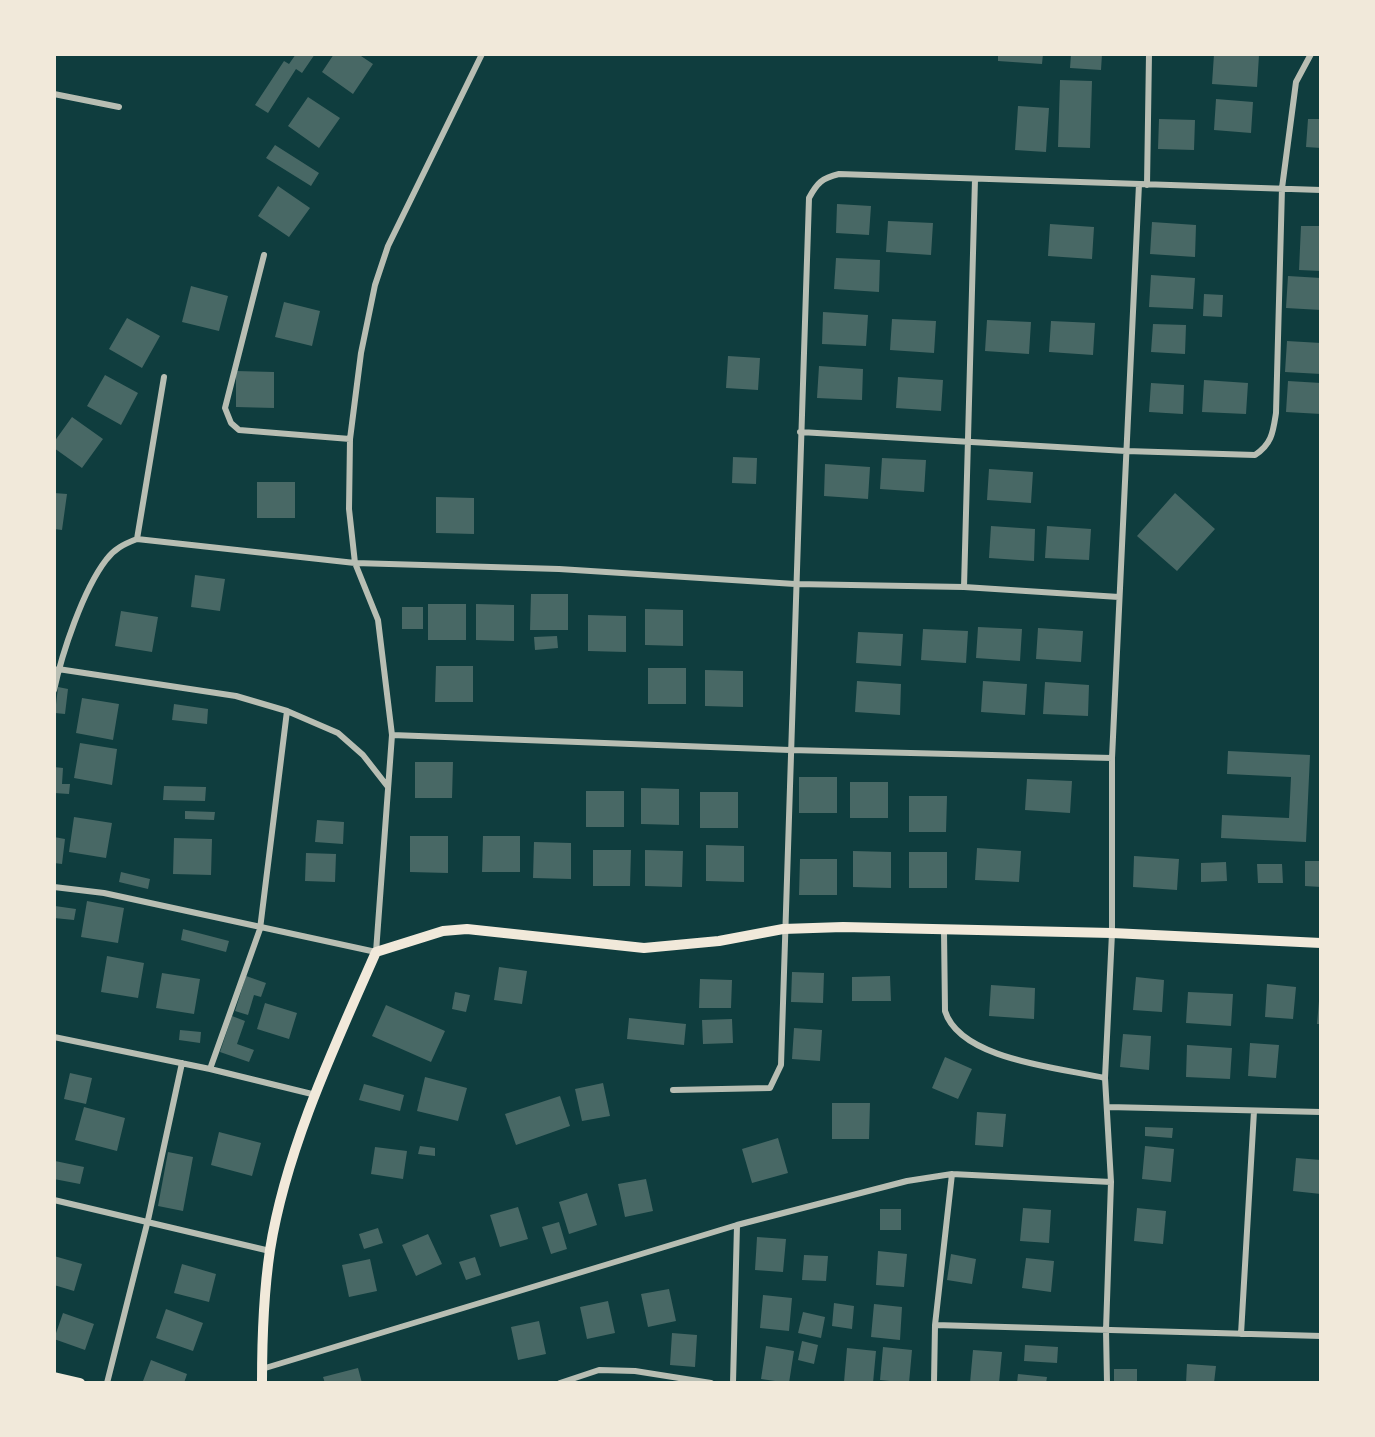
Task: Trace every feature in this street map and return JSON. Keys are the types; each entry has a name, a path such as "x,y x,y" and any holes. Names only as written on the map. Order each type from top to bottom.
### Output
{"main road":[{"path":"262,1383 270,1251 288,1176 316,1095 376,952 443,931 467,929 644,948 689,945 783,929 843,927 1112,933 1321,942"},
{"path":"54,1377 80,1383"}],"street":[{"path":"54,887 104,893 260,929 376,952 392,735 378,620 355,563 349,509 350,439 361,353 375,285 388,246 482,54"},
{"path":"1147,185 1149,54"},
{"path":"800,432 1126,451 1255,455 1266,448 1272,438 1276,413 1281,189 1296,82 1311,54"},
{"path":"54,94 119,107"},
{"path":"673,1090 770,1088 776,1080 781,1065 783,929 809,198 815,187 823,178 839,174 1321,190"},
{"path":"964,587 975,179"},
{"path":"1107,1383 1106,1330 1111,1182 1105,1078 1112,933 1112,758 1138,184"},
{"path":"264,255 225,408 227,415 239,430 350,439"},
{"path":"136,539 164,377"},
{"path":"54,690 58,669 89,591 106,559 120,546 136,539 355,563 559,569 795,584 964,587 1119,597"},
{"path":"58,669 236,696 287,711 338,733 363,755 388,787"},
{"path":"210,1069 260,929 287,711"},
{"path":"392,735 790,750 1112,758"},
{"path":"944,931 945,1011 948,1022 959,1033 973,1044 1006,1057 1105,1078"},
{"path":"54,1037 210,1069 316,1095"},
{"path":"107,1383 148,1220 182,1063"},
{"path":"1108,1107 1321,1112"},
{"path":"1241,1334 1254,1111"},
{"path":"262,1369 737,1225 907,1181 952,1174 1111,1182"},
{"path":"934,1383 935,1325 952,1174"},
{"path":"54,1200 148,1220 270,1251"},
{"path":"733,1383 737,1225"},
{"path":"935,1325 1321,1336"},
{"path":"560,1383 599,1370 635,1371 711,1383"}],"building":[{"path":"296,54 315,54 302,73 296,69 268,113 255,105 284,61 289,64"},
{"path":"334,54 358,54 373,64 353,94 322,72"},
{"path":"998,54 1043,54 1042,64 998,61"},
{"path":"1071,54 1102,54 1101,70 1070,68"},
{"path":"1214,54 1259,55 1257,87 1212,84"},
{"path":"1060,80 1092,81 1090,148 1058,147"},
{"path":"308,97 340,118 319,148 288,126"},
{"path":"1216,99 1253,102 1251,133 1214,130"},
{"path":"1018,106 1049,108 1046,152 1015,150"},
{"path":"1159,119 1195,120 1194,150 1158,149"},
{"path":"1308,119 1321,119 1321,148 1306,147"},
{"path":"275,145 319,173 311,186 266,158"},
{"path":"278,186 310,208 289,237 258,216"},
{"path":"837,204 871,206 869,235 836,233"},
{"path":"888,221 933,223 931,255 886,252"},
{"path":"1152,222 1196,225 1195,257 1150,254"},
{"path":"1050,224 1094,227 1092,259 1048,256"},
{"path":"1301,226 1321,226 1321,271 1299,270"},
{"path":"836,258 880,260 879,292 834,289"},
{"path":"1151,275 1195,278 1193,309 1149,307"},
{"path":"1288,276 1321,278 1321,310 1286,308"},
{"path":"191,286 228,296 219,331 182,322"},
{"path":"1204,294 1223,295 1222,317 1203,316"},
{"path":"284,302 320,311 312,346 275,337"},
{"path":"823,312 868,315 866,346 822,344"},
{"path":"127,318 160,336 142,368 109,349"},
{"path":"892,319 936,321 934,353 890,350"},
{"path":"987,320 1031,322 1029,354 985,351"},
{"path":"1051,321 1095,323 1093,355 1049,352"},
{"path":"1153,324 1186,325 1185,354 1151,352"},
{"path":"1287,341 1321,343 1321,374 1285,372"},
{"path":"728,356 760,358 758,390 726,388"},
{"path":"819,366 863,369 862,400 817,398"},
{"path":"236,371 274,372 274,408 236,407"},
{"path":"105,375 138,393 121,425 87,406"},
{"path":"898,377 943,380 941,411 896,408"},
{"path":"1204,380 1248,383 1246,414 1202,412"},
{"path":"1288,381 1321,383 1321,414 1286,412"},
{"path":"1151,383 1184,385 1183,414 1149,412"},
{"path":"72,417 103,439 82,468 54,448 54,442"},
{"path":"733,457 757,458 756,484 732,483"},
{"path":"882,458 926,460 924,492 880,489"},
{"path":"825,464 870,467 868,499 824,496"},
{"path":"989,469 1033,472 1031,503 987,500"},
{"path":"257,482 295,482 295,518 257,518"},
{"path":"54,493 67,494 62,530 54,529"},
{"path":"1175,493 1215,529 1177,571 1137,536"},
{"path":"436,497 474,498 474,534 436,533"},
{"path":"991,526 1035,529 1034,561 989,558"},
{"path":"1047,526 1091,529 1089,560 1045,558"},
{"path":"195,575 225,579 220,611 191,607"},
{"path":"531,594 568,594 568,630 530,630"},
{"path":"428,604 466,604 466,640 428,640"},
{"path":"476,604 514,605 514,641 476,640"},
{"path":"402,607 423,607 423,629 402,629"},
{"path":"645,609 683,610 683,646 645,645"},
{"path":"121,611 158,617 152,652 115,646"},
{"path":"588,615 626,616 626,652 588,651"},
{"path":"978,627 1022,629 1020,661 976,658"},
{"path":"1038,628 1083,631 1081,662 1036,659"},
{"path":"923,629 968,631 966,663 921,660"},
{"path":"858,632 903,634 901,666 856,663"},
{"path":"557,636 558,648 535,650 534,637"},
{"path":"436,666 473,666 473,702 435,702"},
{"path":"648,668 686,668 686,704 648,704"},
{"path":"705,670 743,671 743,707 705,706"},
{"path":"857,681 901,684 900,715 855,712"},
{"path":"983,681 1027,684 1025,715 981,712"},
{"path":"1045,682 1089,685 1088,716 1043,714"},
{"path":"58,687 68,689 65,714 55,713"},
{"path":"82,698 119,704 113,740 76,733"},
{"path":"174,704 208,709 207,724 172,720"},
{"path":"80,743 117,749 112,785 74,778"},
{"path":"1228,751 1310,755 1306,842 1221,838 1222,815 1289,818 1291,777 1227,774"},
{"path":"415,762 453,762 452,798 415,798"},
{"path":"54,767 63,768 62,784 70,784 69,794 54,793"},
{"path":"799,777 837,777 837,813 799,813"},
{"path":"1027,779 1072,781 1070,813 1025,810"},
{"path":"850,782 888,782 888,818 850,818"},
{"path":"164,786 206,787 205,801 163,800"},
{"path":"641,788 679,789 679,825 641,824"},
{"path":"586,791 624,791 624,827 586,827"},
{"path":"700,792 738,792 738,828 700,828"},
{"path":"909,796 947,796 946,832 909,832"},
{"path":"185,811 215,812 214,820 185,819"},
{"path":"74,817 112,823 106,858 69,852"},
{"path":"317,820 344,822 343,844 315,842"},
{"path":"410,836 448,836 448,873 410,872"},
{"path":"483,836 520,836 520,872 482,872"},
{"path":"54,837 65,839 62,864 54,863"},
{"path":"174,838 212,839 211,875 173,874"},
{"path":"534,842 571,843 571,879 533,878"},
{"path":"706,845 744,846 744,882 706,881"},
{"path":"977,848 1021,851 1019,882 975,880"},
{"path":"593,850 631,850 630,886 593,886"},
{"path":"645,850 683,851 682,887 645,886"},
{"path":"853,851 891,852 891,888 853,887"},
{"path":"909,852 947,852 947,888 909,888"},
{"path":"306,853 336,854 335,882 305,881"},
{"path":"1134,856 1179,859 1177,890 1133,887"},
{"path":"800,859 837,859 837,895 799,895"},
{"path":"1305,861 1321,861 1321,887 1305,886"},
{"path":"1226,862 1227,881 1201,882 1201,863"},
{"path":"1257,864 1282,864 1283,883 1258,883"},
{"path":"121,872 150,879 148,889 119,882"},
{"path":"87,901 124,908 118,943 81,937"},
{"path":"55,906 76,909 74,920 54,918"},
{"path":"183,929 229,941 226,952 181,940"},
{"path":"107,956 144,963 138,998 101,992"},
{"path":"499,967 527,971 522,1004 494,1000"},
{"path":"792,972 824,973 823,1003 791,1002"},
{"path":"162,973 200,979 194,1014 156,1008"},
{"path":"246,976 266,983 261,997 254,995 248,1015 235,1011"},
{"path":"890,976 891,1001 852,1001 852,977"},
{"path":"1136,977 1164,980 1162,1012 1133,1010"},
{"path":"700,979 732,980 731,1008 699,1008"},
{"path":"1267,984 1296,987 1293,1019 1265,1017"},
{"path":"991,985 1035,988 1034,1019 989,1016"},
{"path":"455,992 470,995 466,1012 452,1009"},
{"path":"1188,992 1233,994 1231,1026 1186,1023"},
{"path":"1319,1001 1321,1001 1321,1024 1317,1024"},
{"path":"265,1003 297,1013 289,1039 257,1029"},
{"path":"386,1005 445,1031 431,1062 372,1036"},
{"path":"232,1016 245,1021 237,1044 254,1050 249,1062 220,1052"},
{"path":"629,1018 686,1024 684,1045 627,1039"},
{"path":"732,1019 733,1043 703,1044 702,1020"},
{"path":"794,1028 822,1030 820,1061 792,1059"},
{"path":"180,1030 201,1032 200,1043 179,1040"},
{"path":"1123,1034 1151,1036 1149,1070 1120,1067"},
{"path":"1250,1043 1279,1045 1276,1078 1248,1076"},
{"path":"1187,1045 1232,1048 1230,1079 1186,1077"},
{"path":"945,1057 972,1069 958,1099 932,1088"},
{"path":"70,1073 92,1078 86,1104 64,1099"},
{"path":"425,1077 467,1088 458,1121 417,1111"},
{"path":"603,1083 610,1116 582,1121 575,1089"},
{"path":"364,1084 404,1095 400,1111 359,1100"},
{"path":"560,1096 570,1126 516,1145 505,1114"},
{"path":"832,1103 870,1103 869,1139 832,1139"},
{"path":"84,1107 125,1118 117,1151 75,1140"},
{"path":"977,1112 1006,1114 1003,1147 975,1145"},
{"path":"1145,1127 1173,1128 1172,1138 1145,1136"},
{"path":"219,1132 261,1143 252,1176 211,1165"},
{"path":"778,1138 788,1173 752,1183 742,1149"},
{"path":"420,1146 435,1148 435,1156 418,1154"},
{"path":"1145,1146 1174,1149 1171,1182 1142,1179"},
{"path":"375,1147 407,1151 403,1179 371,1174"},
{"path":"168,1152 193,1157 183,1211 158,1206"},
{"path":"1296,1158 1321,1160 1321,1194 1293,1191"},
{"path":"55,1161 84,1167 80,1184 54,1179"},
{"path":"646,1179 653,1211 625,1217 618,1184"},
{"path":"587,1193 597,1225 569,1234 559,1202"},
{"path":"518,1207 528,1239 500,1247 490,1215"},
{"path":"1023,1208 1051,1210 1049,1243 1020,1241"},
{"path":"1137,1208 1166,1211 1163,1244 1134,1241"},
{"path":"880,1209 901,1209 901,1230 880,1230"},
{"path":"559,1222 567,1249 551,1254 542,1227"},
{"path":"378,1228 383,1243 364,1249 359,1234"},
{"path":"428,1234 442,1264 416,1276 402,1245"},
{"path":"757,1237 786,1239 783,1272 755,1270"},
{"path":"878,1251 907,1254 904,1287 876,1285"},
{"path":"951,1254 976,1259 972,1284 947,1280"},
{"path":"804,1255 828,1256 826,1281 802,1280"},
{"path":"54,1256 82,1264 74,1291 54,1285"},
{"path":"475,1257 481,1275 466,1280 459,1262"},
{"path":"1026,1258 1054,1261 1051,1292 1022,1288"},
{"path":"370,1259 377,1291 349,1297 342,1265"},
{"path":"182,1264 216,1274 209,1302 174,1293"},
{"path":"669,1289 676,1321 648,1327 641,1294"},
{"path":"763,1295 792,1298 789,1331 760,1328"},
{"path":"608,1301 615,1333 587,1339 580,1307"},
{"path":"834,1303 854,1306 852,1329 832,1326"},
{"path":"874,1304 902,1307 900,1340 871,1337"},
{"path":"166,1309 203,1323 193,1351 156,1338"},
{"path":"803,1312 825,1317 821,1338 798,1333"},
{"path":"63,1313 94,1324 85,1350 54,1339"},
{"path":"539,1321 546,1354 518,1360 511,1327"},
{"path":"672,1333 697,1335 695,1367 670,1365"},
{"path":"802,1341 818,1345 814,1364 798,1360"},
{"path":"1025,1345 1058,1347 1057,1363 1024,1361"},
{"path":"766,1346 794,1351 789,1383 761,1379"},
{"path":"883,1347 912,1350 909,1383 880,1380"},
{"path":"847,1348 876,1351 873,1383 844,1382"},
{"path":"973,1350 1002,1352 999,1383 970,1383"},
{"path":"151,1360 187,1374 184,1383 143,1381"},
{"path":"1187,1364 1216,1366 1214,1383 1186,1383"},
{"path":"358,1368 362,1383 325,1383 323,1377"},
{"path":"1114,1369 1137,1369 1137,1383 1114,1383"},
{"path":"1018,1374 1047,1377 1046,1383 1017,1383"}]}
